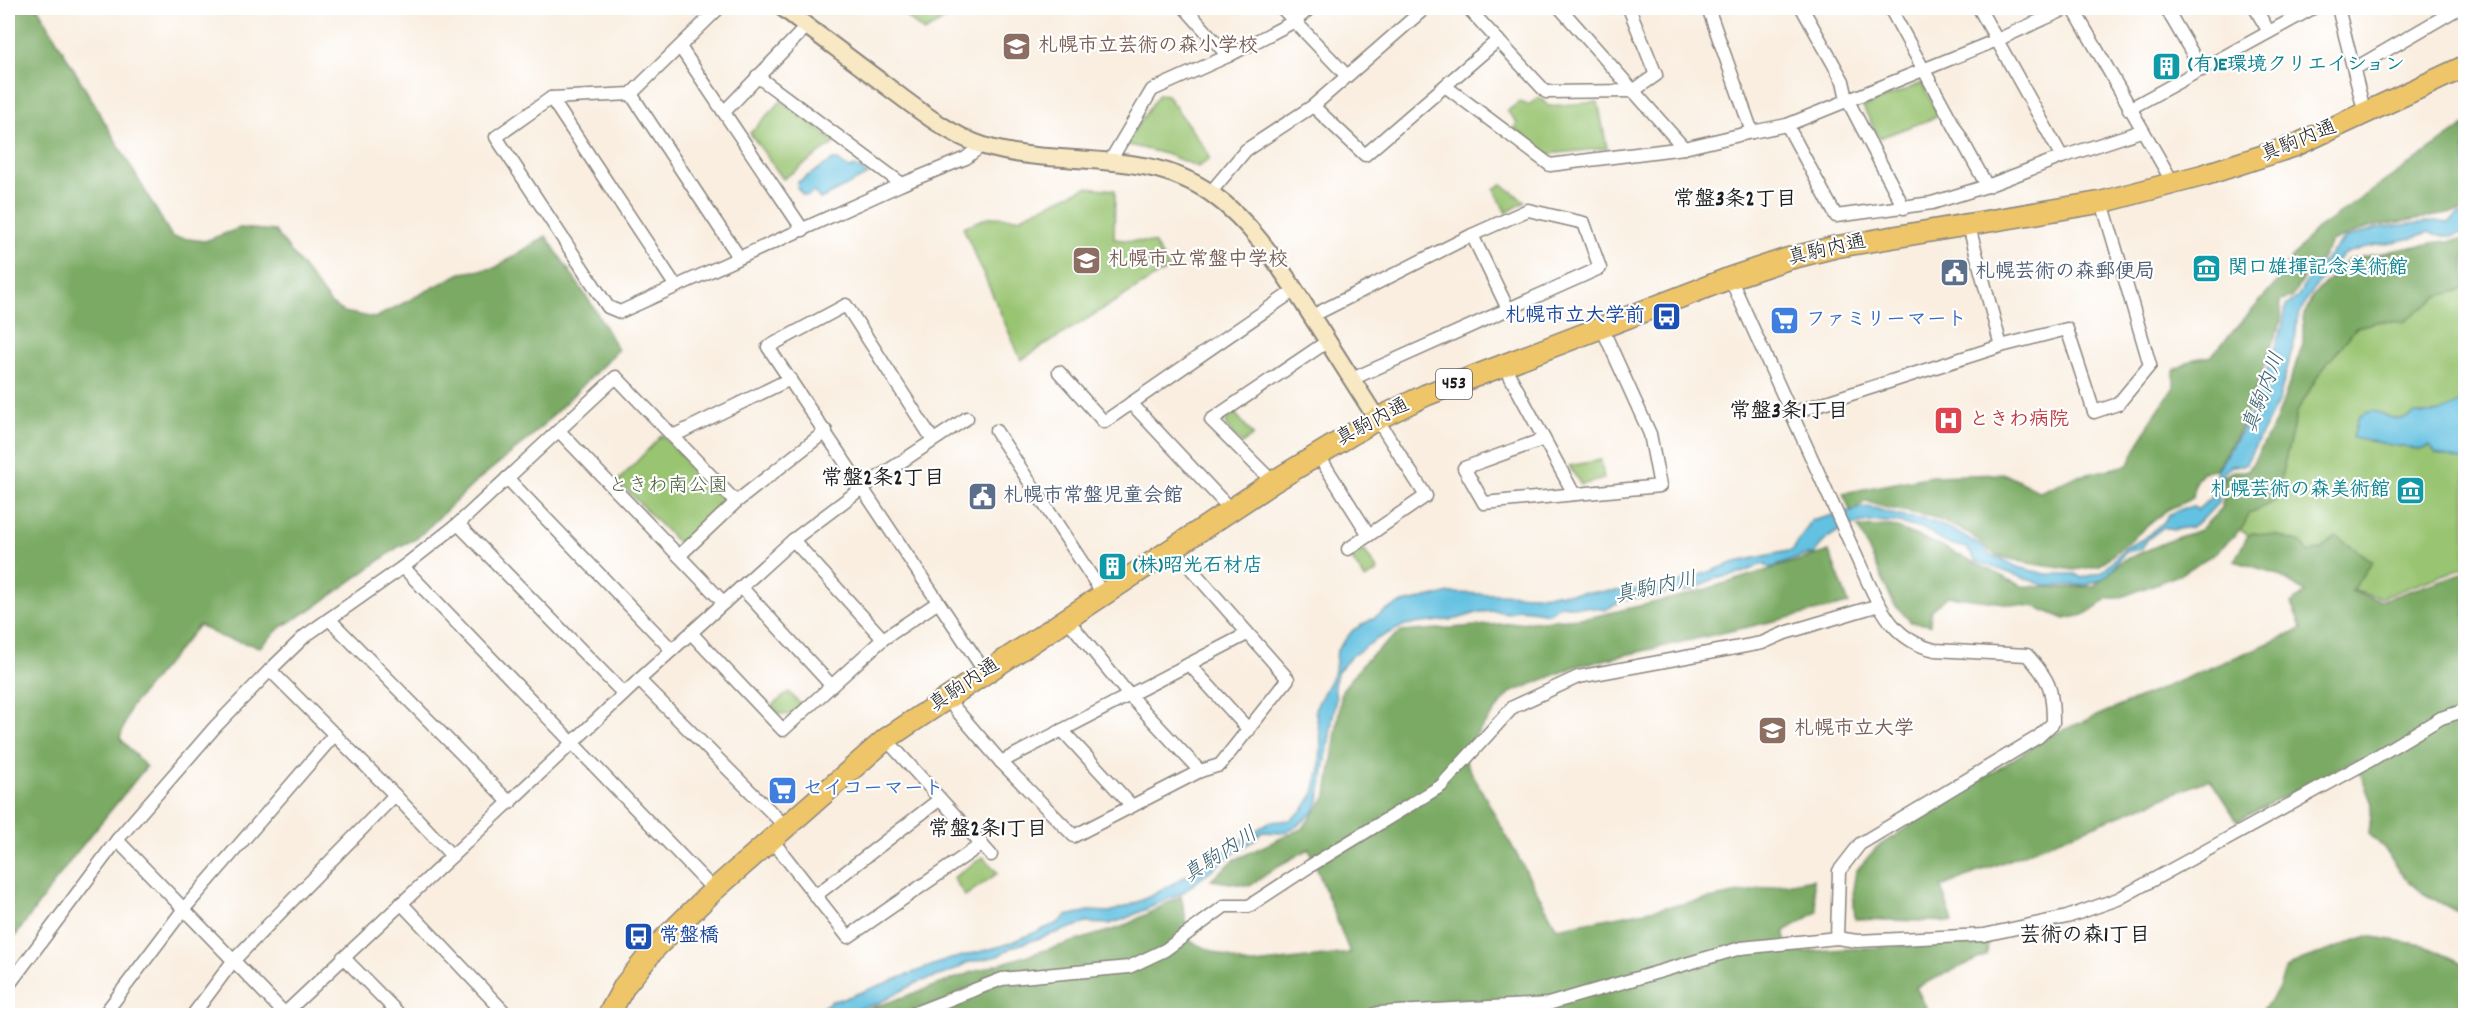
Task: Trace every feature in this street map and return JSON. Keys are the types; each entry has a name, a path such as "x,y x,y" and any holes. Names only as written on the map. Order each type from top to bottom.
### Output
{"highway":[{"name":"真駒内通","path":"608,1016 625,985 656,947 714,890 886,739 1317,453 1377,419 1426,395 1730,278 1786,259 1834,247 2102,202 2172,183 2294,146 2466,66"}],"street":[{"path":"719,8 631,94 551,98 496,136 608,307 620,312 675,285 966,158 982,145"},
{"path":"783,8 939,125 982,145 1036,156 1110,160 1145,165 1182,178 1210,193 1250,229 1268,249 1426,496 1348,549"},
{"path":"1185,8 1228,56"},
{"path":"1282,8 1347,76"},
{"path":"1110,160 1152,90 1228,56 1294,21 1310,8"},
{"path":"1210,193 1246,150 1313,106 1425,8"},
{"path":"1468,8 1546,92 1633,91 1656,75 1629,8"},
{"path":"1560,8 1684,148"},
{"path":"1708,8 1752,132"},
{"path":"1802,8 1843,81 1847,99 1904,208"},
{"path":"1890,8 1987,186"},
{"path":"1979,8 2062,157"},
{"path":"1445,86 1550,165 1684,148 1787,125 2070,8 2172,183"},
{"path":"2166,8 2202,70"},
{"path":"2255,8 2269,32"},
{"path":"2129,109 2313,8"},
{"path":"2338,8 2365,114"},
{"path":"2354,69 2459,8"},
{"path":"724,112 756,76 807,26"},
{"path":"1313,106 1365,156 1498,40"},
{"path":"680,47 803,230"},
{"path":"756,76 902,184"},
{"path":"631,94 740,257"},
{"path":"551,98 675,285"},
{"path":"1787,125 1836,216 1932,203 1987,186 2141,130"},
{"path":"1792,413 2001,346 2067,329 2094,412 2118,404 2150,365 2102,202"},
{"path":"1312,316 1472,235 1528,210 1584,223 1600,268 1352,379"},
{"path":"1968,223 2001,346"},
{"path":"1472,235 1507,308"},
{"path":"1730,278 1867,580 1879,605 1896,630 1908,640 1935,650 2027,655 2045,675 2053,697 2053,723 2038,736 1860,844 1839,872 1837,938"},
{"path":"1059,372 1104,422 1294,290"},
{"path":"933,440 846,306 768,347 985,672"},
{"path":"1544,439 1464,468 1484,503 1660,486 1650,434 1602,328"},
{"path":"1273,482 1211,420 1328,341"},
{"path":"1504,365 1574,494"},
{"path":"8,986 117,840 215,727 270,670 305,636 403,567 458,524 616,376 736,502"},
{"path":"673,436 790,379"},
{"path":"1131,403 1231,510"},
{"path":"117,840 285,1014 639,680 794,540 862,488 967,418"},
{"path":"559,431 724,603"},
{"path":"679,556 736,502 826,431"},
{"path":"996,431 1102,594"},
{"path":"1317,453 1369,535"},
{"path":"507,478 672,650"},
{"path":"458,524 624,694"},
{"path":"794,540 882,639"},
{"path":"946,698 1001,762 1074,836 1200,771 1220,765 1288,679 1173,548"},
{"path":"403,567 714,890"},
{"path":"742,588 831,685"},
{"path":"691,633 783,730 882,639 937,603"},
{"path":"907,1016 1002,979 1129,967 1165,950 1225,906 1249,906 1330,853 1442,786 1513,707 1578,677 1762,643 1785,633 1879,605"},
{"path":"1067,618 1129,695 1200,771"},
{"path":"329,619 510,803"},
{"path":"1001,762 1247,634"},
{"path":"1189,664 1249,730"},
{"path":"270,670 395,795 452,856"},
{"path":"639,680 779,833 815,896 848,937 982,844"},
{"path":"1372,1015 1548,1005 1741,948 1837,938 1857,941 1984,935 2067,917 2118,899 2369,761 2441,718 2466,710"},
{"path":"1062,729 1132,806"},
{"path":"103,1016 183,910 335,734"},
{"path":"886,739 992,855"},
{"path":"192,1016 233,962 395,795"},
{"path":"815,896 940,799"},
{"path":"401,903 508,1016"},
{"path":"343,957 401,1016"}],"green space":[{"path":"8,8 38,8 172,237 205,241 240,228 275,231 331,304 344,312 375,318 461,273 495,268 546,236 594,308 618,350 530,438 478,480 416,539 400,546 315,607 281,627 260,647 221,637 199,625 130,708 120,738 146,767 73,857 8,946"},
{"path":"897,8 963,8 924,32"},
{"path":"1922,83 1939,116 1879,138 1863,107"},
{"path":"1159,94 1167,95 1208,153 1209,160 1198,167 1166,154 1125,144"},
{"path":"1540,97 1548,106 1598,102 1607,148 1548,154 1514,128 1517,122 1507,111 1520,102 1528,105"},
{"path":"781,101 836,142 783,179 750,133"},
{"path":"2465,125 2465,211 2369,227 2331,242 2317,265 2303,278 2292,298 2280,301 2280,325 2252,402 2241,427 2216,470 2202,472 2195,482 2193,498 2167,510 2099,566 2074,570 2027,563 1995,555 1969,533 1932,517 1883,507 1866,501 1851,512 1843,493 1932,476 2005,474 2040,492 2074,477 2128,465 2152,419 2174,387 2174,370 2195,359 2211,356 2289,269 2286,265 2313,232"},
{"path":"1502,184 1525,202 1506,213 1494,189"},
{"path":"1086,187 1115,190 1114,239 1154,243 1169,268 1021,360 963,227 989,217 1019,218"},
{"path":"2465,239 2465,289 2439,296 2404,322 2381,321 2357,327 2319,374 2297,412 2275,501 2250,513 2243,527 2217,552 2181,574 2119,598 2109,598 2084,615 2065,619 2036,607 1948,596 1931,610 1930,625 1911,622 1894,604 1858,527 1892,526 1937,544 2022,586 2065,588 2094,586 2122,561 2200,530 2222,508 2224,476 2233,471 2248,471 2276,421 2303,344 2303,318 2312,297 2348,260 2431,243"},
{"path":"2465,277 2465,567 2380,598 2348,589 2290,561 2232,525 2274,448 2297,360 2352,314"},
{"path":"1235,413 1253,435 1242,444 1226,426 1227,419"},
{"name":"ときわ南公園","path":"662,435 726,502 679,544 618,481"},
{"path":"1601,460 1604,479 1581,485 1569,466"},
{"path":"2252,533 2279,536 2301,543 2308,553 2321,549 2336,536 2373,562 2351,591 2380,601 2465,572 2465,916 2424,894 2404,877 2384,848 2369,834 2372,804 2355,760 2237,821 2210,779 1941,887 1953,922 1855,919 1853,889 1856,871 1877,847 2049,736 2302,629 2291,604 2305,592 2275,573 2234,561 2247,537"},
{"path":"1364,550 1378,571 1365,579 1351,558"},
{"path":"1829,551 1849,604 1577,666 1510,693 1461,753 1557,928 1813,879 1817,912 1785,931 1785,953 1988,940 1987,955 1916,987 1930,1015 850,1016 976,971 1122,927 1181,896 1191,942 1247,965 1350,953 1309,849 1280,865 1250,886 1211,880 1234,860 1303,828 1327,795 1342,690 1366,660 1400,632 1592,617 1690,594"},
{"path":"789,692 801,705 789,715 779,714 772,706"},
{"path":"983,857 998,873 965,896 953,878"},
{"path":"2367,936 2423,945 2465,964 2465,1015 2259,1015 2279,988 2285,970 2298,962"}],"water":[{"path":"833,160 838,160 850,169 855,166 868,175 820,199 814,192 808,196 803,195 797,187 798,182"},
{"name":"真駒内川","path":"2458,215 2465,215 2465,233 2442,236 2429,232 2412,238 2362,248 2344,254 2328,269 2305,302 2297,320 2296,335 2279,400 2245,465 2232,466 2223,473 2218,503 2202,520 2191,527 2172,530 2164,527 2148,539 2141,549 2125,552 2108,575 2100,580 2086,585 2046,586 1976,561 1967,548 1944,542 1923,529 1881,521 1859,524 1838,531 1829,537 1814,554 1771,568 1762,564 1740,574 1713,579 1693,590 1681,592 1672,590 1660,596 1625,599 1605,610 1561,605 1549,613 1518,609 1509,613 1480,612 1457,619 1405,625 1377,639 1352,656 1338,671 1334,685 1336,698 1319,801 1314,811 1299,825 1282,833 1262,832 1182,893 1122,920 1109,924 1086,923 1012,947 998,956 966,963 951,972 916,983 877,1004 834,1015 809,1016 832,1001 843,999 947,960 1002,946 1058,923 1066,916 1089,911 1109,912 1131,905 1193,872 1269,822 1290,820 1304,809 1314,793 1320,768 1321,740 1315,709 1335,671 1337,650 1353,630 1398,604 1450,593 1535,595 1651,589 1681,582 1736,562 1793,550 1811,521 1865,507 1926,520 1951,529 1984,548 1991,556 2017,567 2046,574 2075,574 2082,578 2102,572 2125,548 2143,539 2164,522 2168,515 2184,508 2194,507 2197,510 2212,497 2217,470 2252,413 2283,324 2286,306 2298,297 2308,277 2344,239 2377,228 2435,221 2448,223"},
{"path":"2465,399 2465,461 2436,454 2430,446 2420,450 2353,438 2358,418 2366,413 2380,413 2399,419 2407,418 2415,413 2441,412"}],"place":[{"name":"札幌市立芸術の森小学校","path":"1017,47"},
{"name":"(有)E環境クリエイション","path":"2167,66"},
{"name":"札幌市立常盤中学校","path":"1087,261"},
{"name":"関口雄揮記念美術館","path":"2207,269"},
{"name":"札幌芸術の森郵便局","path":"1954,273"},
{"name":"札幌市立大学前","path":"1666,317"},
{"name":"ファミリーマート","path":"1785,321"},
{"name":"ときわ病院","path":"1948,421"},
{"name":"札幌芸術の森美術館","path":"2411,491"},
{"name":"札幌市常盤児童会館","path":"982,497"},
{"name":"(株)昭光石材店","path":"1112,567"},
{"name":"札幌市立大学","path":"1773,730"},
{"name":"セイコーマート","path":"782,790"},
{"name":"常盤橋","path":"638,937"}],"district":[{"name":"常盤3条2丁目","path":"1735,201"},
{"name":"常盤3条1丁目","path":"1789,413"},
{"name":"常盤2条2丁目","path":"883,480"},
{"name":"常盤2条1丁目","path":"988,831"},
{"name":"芸術の森1丁目","path":"2085,937"}]}
